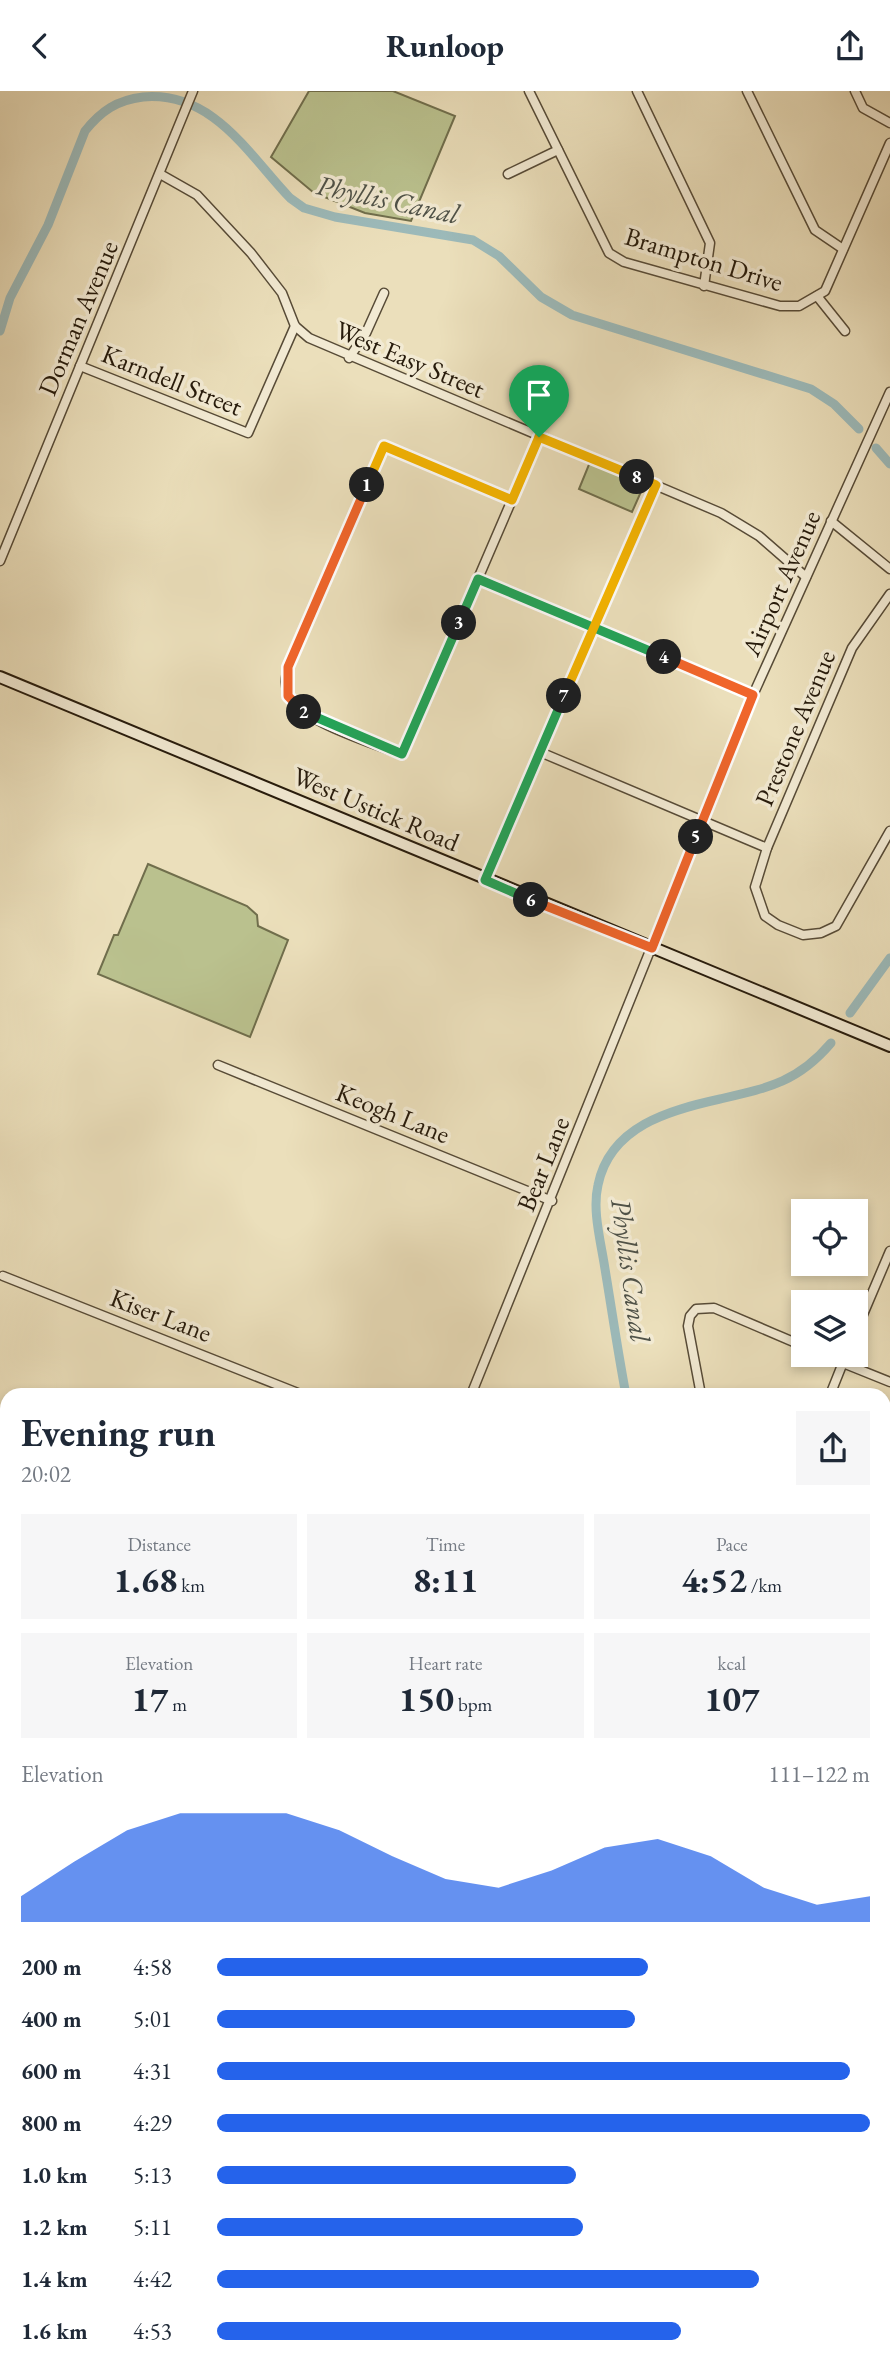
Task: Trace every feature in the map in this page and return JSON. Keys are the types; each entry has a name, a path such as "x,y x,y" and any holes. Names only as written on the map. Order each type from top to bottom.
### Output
{"main road":[{"name":"West Ustick Road","path":"0,677 890,1046"}],"street":[{"name":"Brampton Drive","path":"529,91 609,253 624,262 780,306 799,306 817,296"},
{"path":"637,91 710,243 704,286"},
{"path":"747,91 816,230 843,249"},
{"path":"855,91 863,108 890,123"},
{"name":"Dorman Avenue","path":"0,561 190,98"},
{"path":"845,331 817,296 825,291 890,143"},
{"path":"508,174 558,150"},
{"name":"West Easy Street","path":"160,174 197,195 251,253 282,293 295,326 309,338 349,358 721,513 759,536 806,577"},
{"path":"349,358 366,334 384,293"},
{"name":"Karndell Street","path":"80,366 247,433 295,326"},
{"name":"Airport Avenue","path":"652,948 753,695 890,392"},
{"path":"512,500 384,446 292,656 286,678 288,696 312,717 402,754 478,579 512,500 539,437"},
{"path":"485,880 656,485"},
{"path":"831,521 890,569"},
{"path":"478,579 753,695"},
{"name":"Prestone Avenue","path":"890,594 852,648 766,848 755,887 765,916 778,925 803,935 821,933 836,926 846,913 890,831"},
{"path":"540,752 766,848"},
{"name":"Bear Lane","path":"474,1388 552,1201 652,948"},
{"name":"Keogh Lane","path":"218,1065 552,1201"},
{"path":"868,1303 890,1251"},
{"name":"Kiser Lane","path":"4,1276 285,1388"},
{"path":"700,1388 688,1326 690,1316 696,1309 714,1308 791,1341"},
{"path":"833,1388 841,1367"},
{"path":"860,1367 890,1382"}],"green space":[{"path":"309,91 393,91 455,116 411,221 365,213 314,193 271,157"},
{"path":"590,462 644,485 632,512 579,489"},
{"path":"148,864 247,906 257,915 258,926 288,940 250,1037 98,974"}],"waterway":[{"name":"Phyllis Canal","path":"0,331 10,298 48,225 85,131 104,112 117,104 143,97 168,98 190,104 227,129 290,198 304,208 335,217 473,240 499,256 541,297 572,315 811,389 834,404 859,429"},
{"name":"Phyllis Canal","path":"876,448 890,464"},
{"name":"Phyllis Canal","path":"850,1013 890,958"},
{"name":"Phyllis Canal","path":"625,1388 599,1237 596,1195 605,1165 615,1148 629,1135 663,1115 768,1087 794,1075 831,1043"}],"route":[{"path":"539,437 512,500 384,446 292,656 286,687 288,696 301,711 402,754 478,579 594,628 753,695 652,948 485,880 540,752 594,628 625,557 656,485 539,437"}]}
